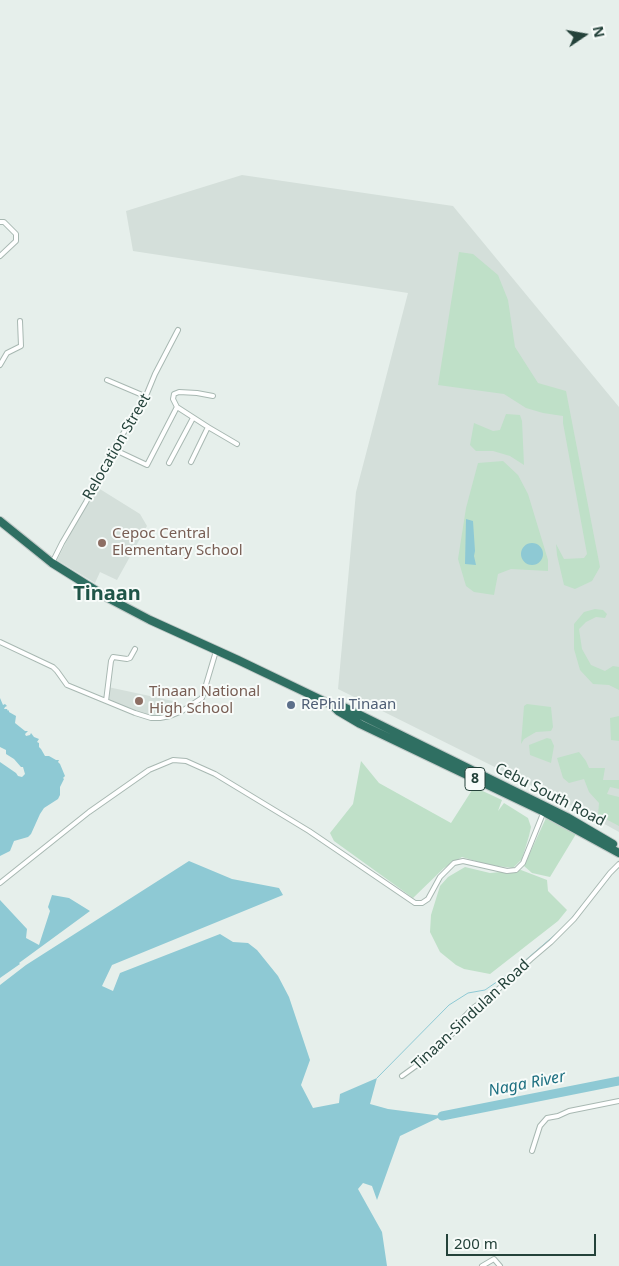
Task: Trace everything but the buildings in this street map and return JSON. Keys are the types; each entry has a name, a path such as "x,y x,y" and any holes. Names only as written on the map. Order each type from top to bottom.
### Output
{"highway":[{"name":"8","path":"0,521 52,564 115,602 216,651"},
{"name":"Cebu South Road","path":"216,651 332,705 342,706 545,810 619,853"},
{"name":"Cebu South Road","path":"545,810 582,826 619,848"}],"street":[{"path":"0,222 4,222 16,234 16,240 0,256"},
{"path":"0,365 7,353 22,346 20,321"},
{"name":"Relocation Street","path":"52,564 113,449 137,413 178,330"},
{"path":"107,380 146,396"},
{"path":"214,396 179,392 174,394 173,399 177,407 237,444"},
{"path":"113,449 147,465 177,407"},
{"path":"169,463 193,418"},
{"path":"191,462 208,427"},
{"path":"0,642 53,667 67,685 151,718 170,716 202,698 216,651"},
{"path":"106,701 111,660 113,657 130,658 135,649"},
{"path":"0,883 89,812 149,770 173,760 186,761 215,774 309,831 415,903 422,903 428,899 440,877 454,864 463,861 507,871 516,870 523,863 545,810"},
{"name":"Tinaan-Sindulan Road","path":"402,1076 435,1051 454,1032 473,1008 492,995 551,942 574,919 619,864"},
{"path":"532,1151 540,1126 547,1118 558,1116 569,1110 619,1101"},
{"path":"482,1266 494,1259 500,1266"}],"shaded area":[{"path":"242,175 453,206 619,407 619,832 561,800 338,689 356,492 408,293 133,251 126,211"},
{"name":"Cepoc Central Elementary School","path":"95,486 140,514 147,526 117,580 100,572 95,583 57,560"},
{"name":"Tinaan National High School","path":"108,687 173,701 171,711 162,716 141,714 107,700"}],"green space":[{"path":"459,252 473,254 498,275 508,300 515,347 538,383 566,391 600,567 592,581 575,589 564,585 556,544 564,559 584,558 587,554 563,416 526,408 504,394 438,385"},
{"path":"506,414 520,415 522,421 524,465 510,456 493,451 476,451 470,445 474,423 493,431 500,430"},
{"path":"503,461 518,475 528,494 548,560 548,571 511,569 498,574 494,595 474,592 466,586 458,559 466,508 478,463"},
{"path":"595,609 603,610 607,614 605,618 596,617 586,622 579,629 582,649 591,665 605,671 613,666 619,667 619,690 609,685 593,684 580,670 574,649 574,624 584,612"},
{"path":"527,704 551,707 553,727 551,731 536,732 524,739 521,744 524,706"},
{"path":"619,716 619,741 611,740 610,718"},
{"path":"547,738 551,739 554,746 551,763 530,755 529,745"},
{"path":"579,752 589,768 605,768 603,780 619,780 619,789 610,787 607,794 619,797 619,826 598,815 599,803 589,792 584,779 569,783 563,778 557,758"},
{"path":"361,761 379,783 451,823 474,787 502,800 498,811 504,803 528,818 531,827 522,859 513,868 489,865 462,857 444,868 413,898 334,841 330,833 353,804"},
{"path":"546,818 576,834 550,877 532,873 524,866"},
{"path":"465,867 490,873 521,870 547,880 548,891 567,910 558,921 490,974 464,969 440,952 430,932 431,915 440,886 448,877"}],"water":[{"path":"466,519 473,521 476,565 465,564"},
{"path":"532,543 540,546 543,554 540,562 532,565 524,562 521,554 524,546"},
{"path":"0,698 3,705 7,706 4,709 9,710 9,712 16,716 15,723 25,731 28,731 25,734 26,736 31,733 39,739 37,742 45,756 59,760 58,762 65,776 60,787 58,799 44,808 31,834 28,837 14,841 10,851 0,856 0,762 18,776 22,777 25,774 23,767 6,754 6,750 0,747"},
{"path":"189,861 232,879 279,888 283,895 112,965 102,986 113,991 120,973 220,934 233,942 248,943 257,950 278,976 289,997 310,1060 301,1085 313,1108 339,1103 340,1094 377,1078 370,1104 388,1109 442,1116 400,1136 377,1200 372,1186 363,1183 358,1189 382,1232 387,1266 0,1266 0,985 26,965"},
{"path":"52,895 69,898 90,911 0,978 0,900 27,929 26,938 39,945 50,911 48,907"}],"waterway":[{"path":"567,924 588,898"},
{"path":"377,1078 449,1005 468,993 485,990 514,970 564,927"},
{"name":"Naga River","path":"442,1116 619,1081"}],"place":[{"name":"Cepoc Central Elementary School","path":"102,543"},
{"name":"Tinaan National High School","path":"139,701"},
{"name":"RePhil Tinaan","path":"291,705"}],"district":[{"name":"Tinaan","path":"107,594"}]}
